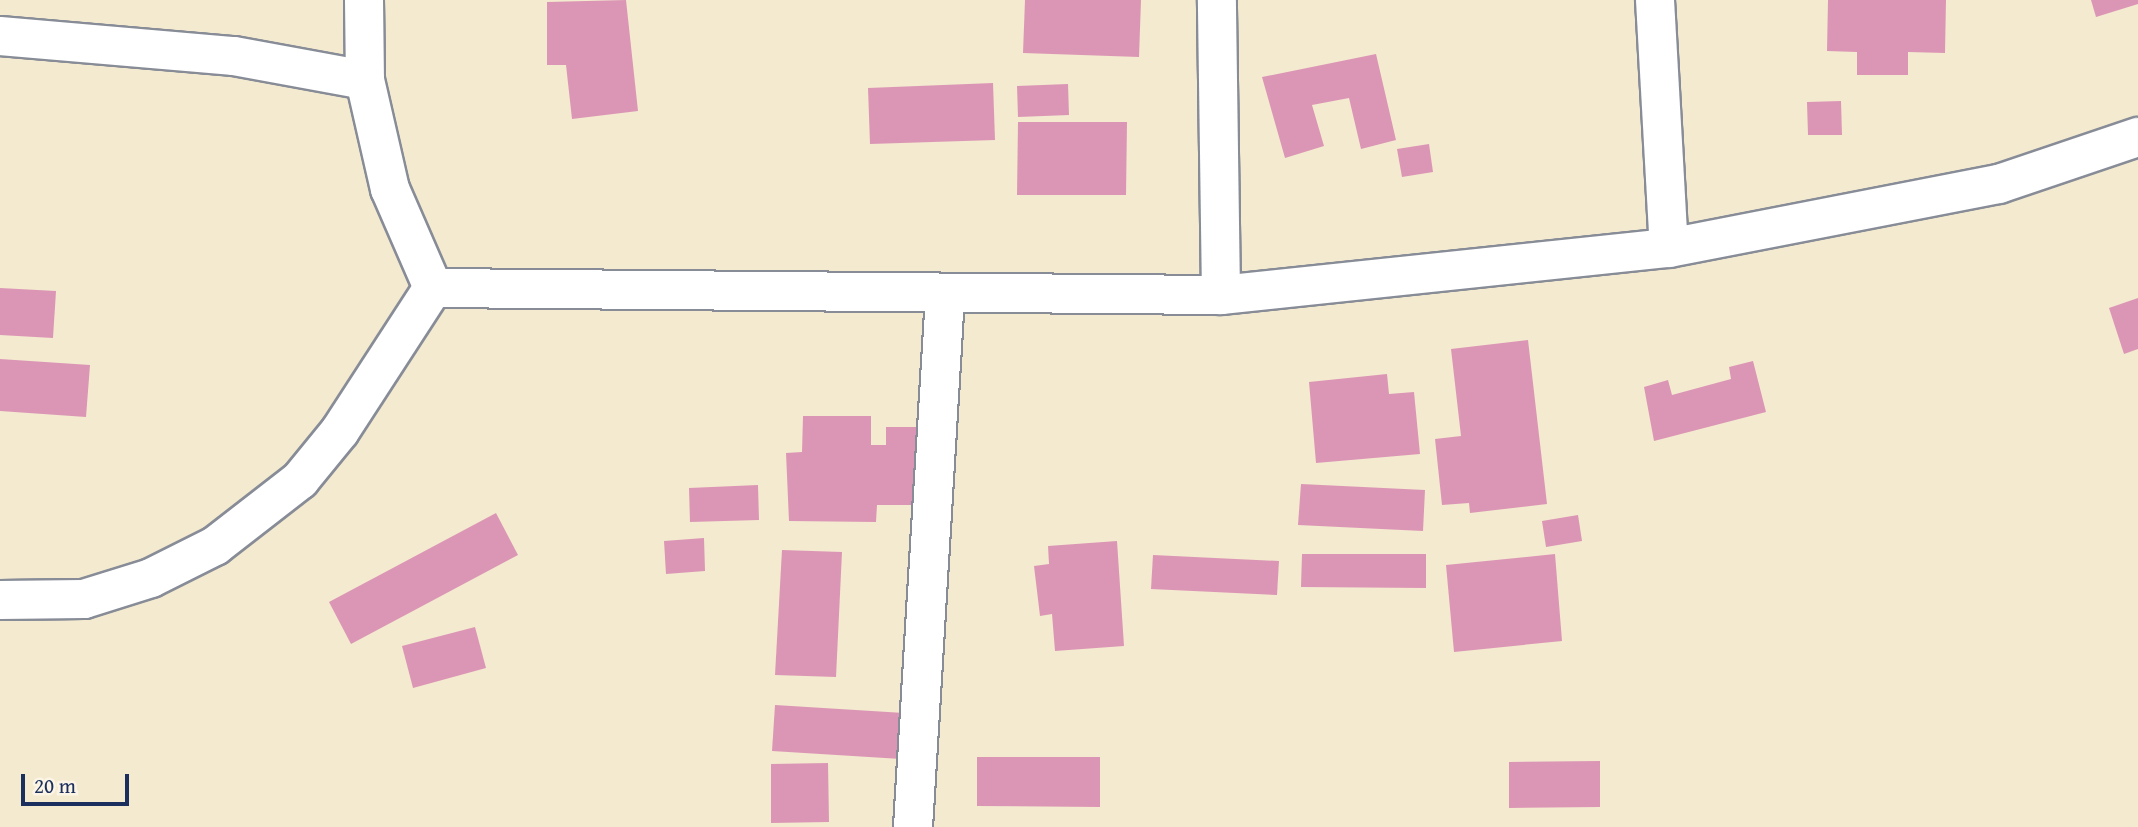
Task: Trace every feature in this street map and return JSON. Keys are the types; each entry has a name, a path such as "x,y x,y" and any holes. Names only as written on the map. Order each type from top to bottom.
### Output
{"street":[{"path":"364,0 365,80 390,189 433,288"},
{"path":"1217,0 1221,295"},
{"path":"1655,0 1669,248"},
{"path":"0,37 234,56 365,80"},
{"path":"433,288 945,296 1221,295 1669,248 1999,184 2138,137"},
{"path":"0,600 84,599 151,578 215,546 300,480 340,432 433,288"},
{"path":"913,827 945,296"}],"building":[{"path":"626,0 638,111 572,119 566,65 547,65 547,2"},
{"path":"1025,0 1141,0 1139,57 1023,53"},
{"path":"1828,0 1946,0 1945,53 1908,52 1908,75 1857,75 1857,52 1827,51"},
{"path":"2091,0 2138,0 2138,4 2096,17"},
{"path":"1376,54 1396,140 1361,149 1349,98 1312,105 1324,146 1285,158 1262,77"},
{"path":"993,83 995,140 870,144 868,88"},
{"path":"1068,84 1069,115 1018,117 1017,86"},
{"path":"1841,101 1842,135 1808,135 1807,102"},
{"path":"1018,122 1127,122 1126,195 1017,195"},
{"path":"1429,144 1433,172 1402,177 1397,149"},
{"path":"0,288 56,291 53,338 0,335"},
{"path":"2138,298 2138,349 2124,354 2109,308"},
{"path":"1528,340 1547,504 1470,513 1469,503 1442,505 1435,439 1461,436 1451,349"},
{"path":"0,359 90,365 86,417 0,411"},
{"path":"1753,361 1766,412 1654,441 1644,387 1668,380 1672,395 1731,379 1729,367"},
{"path":"1387,374 1389,394 1414,392 1420,454 1316,463 1309,382"},
{"path":"803,416 871,416 871,445 886,445 886,427 923,427 924,505 877,505 876,522 789,521 786,453 802,452"},
{"path":"1301,484 1425,490 1423,531 1298,525"},
{"path":"758,485 759,520 690,522 689,488"},
{"path":"496,513 518,555 351,644 329,602"},
{"path":"1578,515 1582,541 1546,547 1542,521"},
{"path":"704,538 705,571 666,574 664,541"},
{"path":"1117,541 1124,646 1055,651 1052,614 1040,616 1034,566 1049,564 1048,546"},
{"path":"782,550 842,552 836,677 775,675"},
{"path":"1302,554 1426,554 1426,588 1301,587"},
{"path":"1555,554 1562,641 1454,652 1446,565"},
{"path":"1153,555 1279,561 1277,595 1151,589"},
{"path":"475,627 486,668 413,688 402,646"},
{"path":"775,705 904,713 901,759 772,751"},
{"path":"977,757 1100,757 1100,807 977,806"},
{"path":"1600,761 1600,807 1509,808 1509,762"},
{"path":"828,763 829,822 771,823 771,764"}]}
